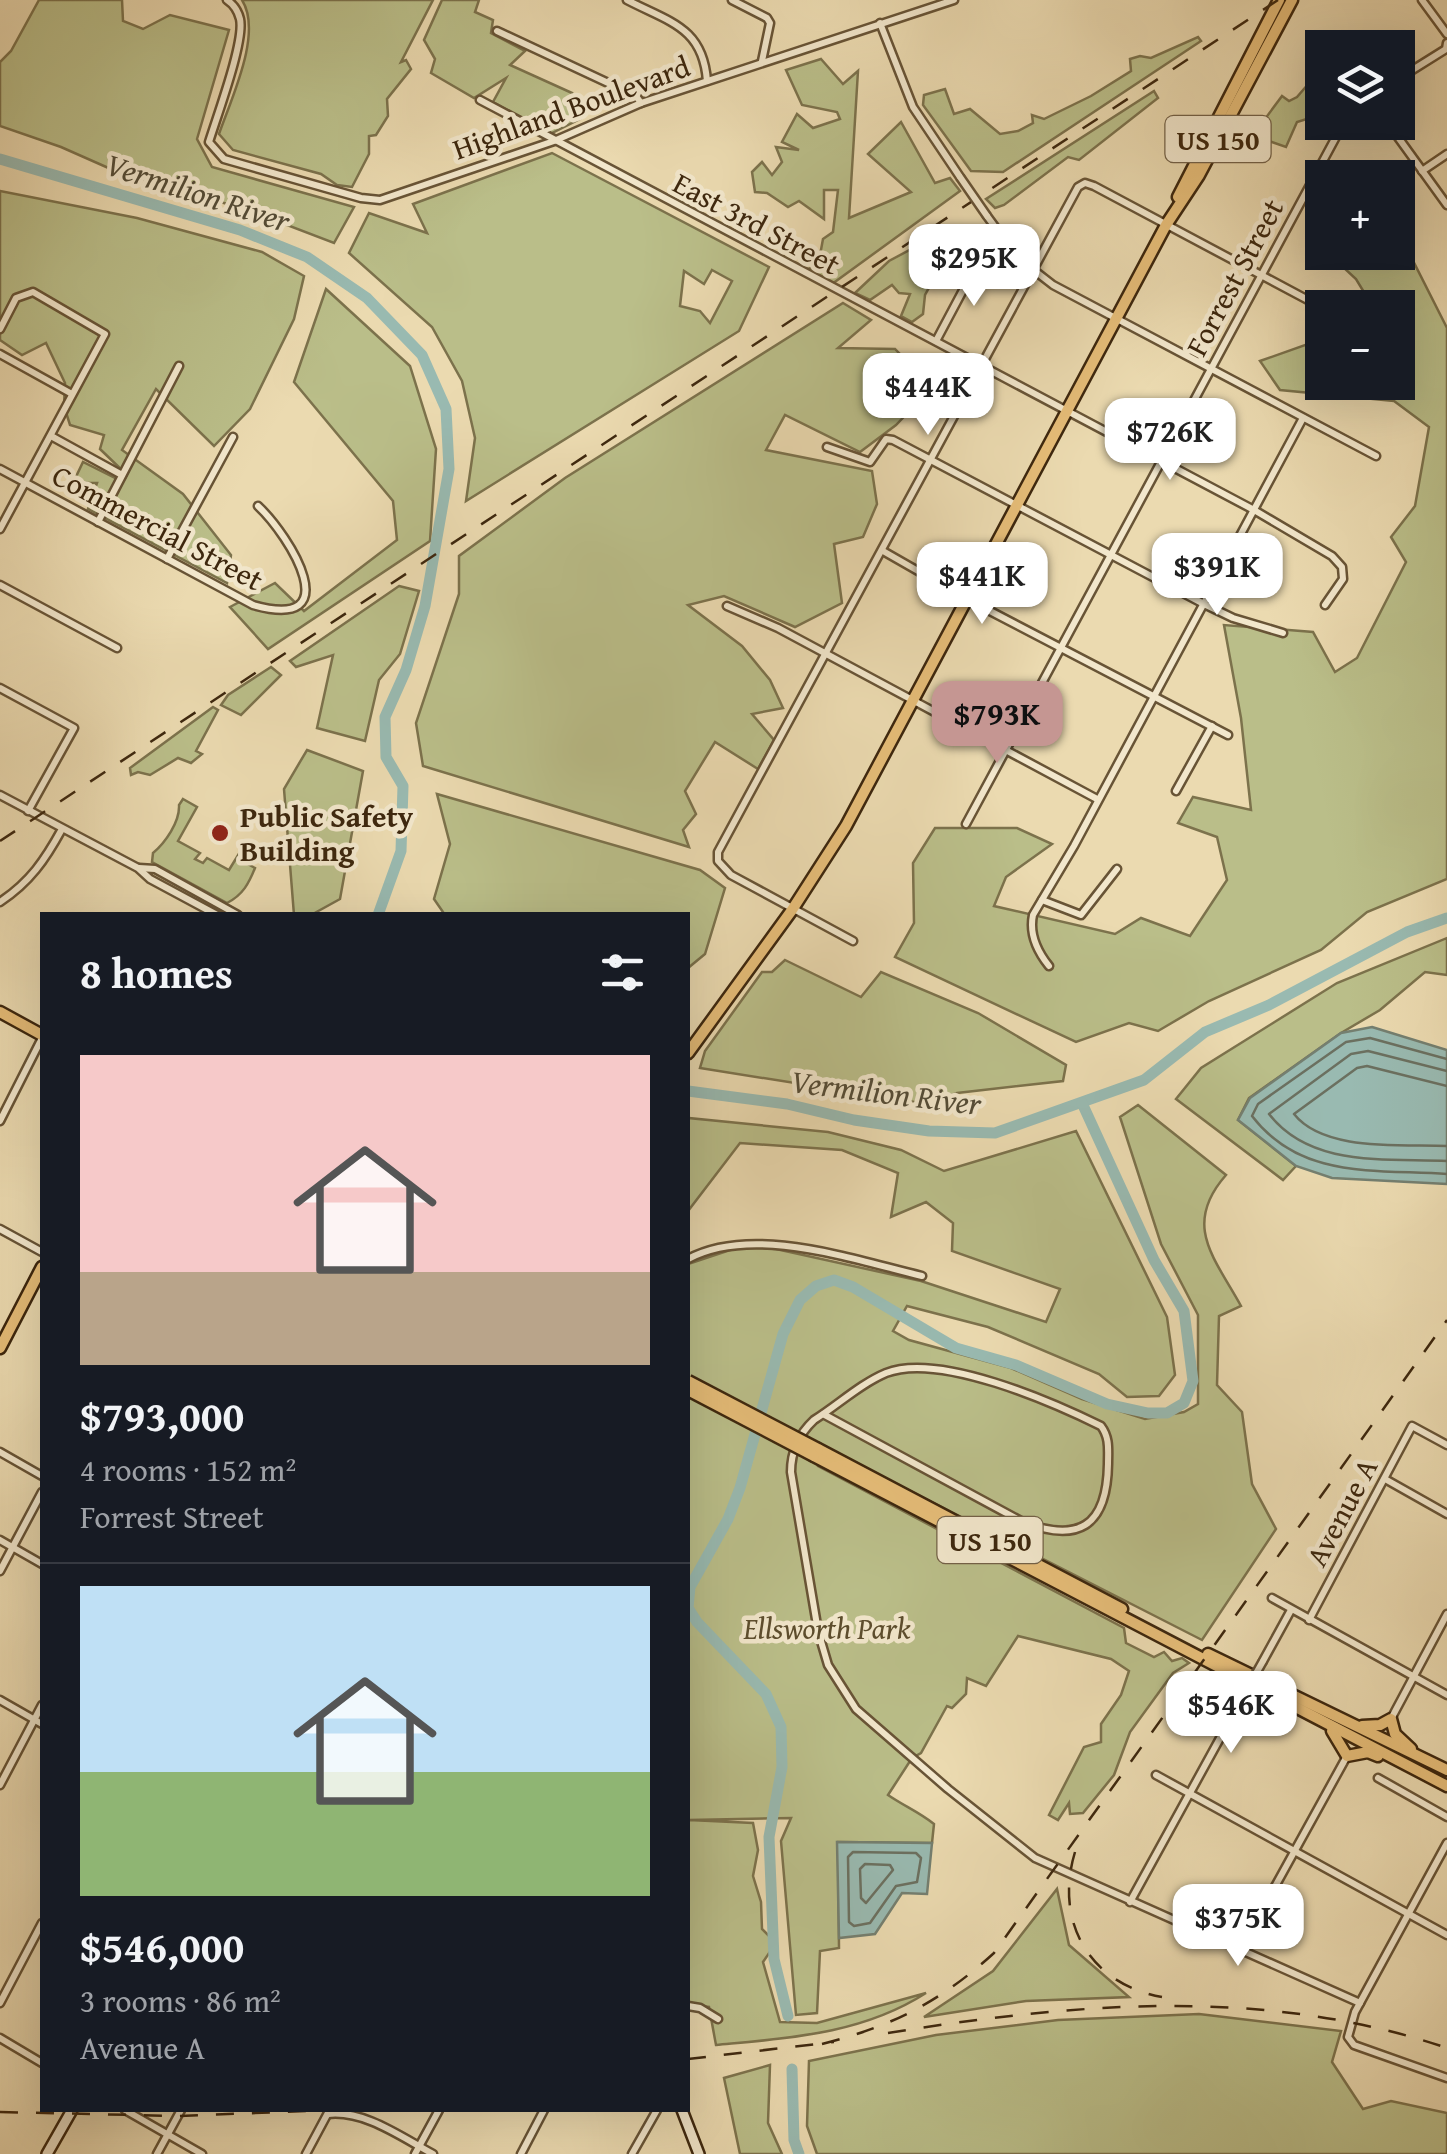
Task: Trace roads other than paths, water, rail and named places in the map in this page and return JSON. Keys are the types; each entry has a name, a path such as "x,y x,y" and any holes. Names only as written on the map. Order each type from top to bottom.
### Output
{"main road":[{"name":"US 150","path":"690,1050 792,910 846,826 1166,225 1199,175 1279,0"},
{"name":"US 150","path":"1260,48 1292,0"},
{"path":"0,1012 40,1035"},
{"path":"0,1348 40,1271"},
{"name":"US 150","path":"690,1382 1447,1786"},
{"name":"US 150","path":"690,1391 1346,1723 1447,1770"},
{"path":"1346,1723 1371,1727 1391,1719 1398,1738 1421,1757"},
{"path":"1324,1722 1336,1734 1346,1756 1368,1752 1403,1764"},
{"path":"47,2154 71,2112"},
{"path":"683,2112 698,2154"}],"street":[{"name":"Highland Boulevard","path":"226,0 232,3 240,20 238,44 209,142 224,159 380,200 554,140 641,103 954,0"},
{"path":"732,0 767,18 770,24 762,62"},
{"path":"1422,0 1447,34"},
{"path":"633,1 696,41 703,52 707,81"},
{"path":"880,23 914,107 1003,240 1034,272 1376,456"},
{"path":"497,31 636,96 641,103"},
{"path":"1415,68 1446,49 1447,44"},
{"name":"East 3rd Street","path":"480,100 1254,510 1332,556 1342,567 1343,579 1326,605"},
{"name":"Forrest Street","path":"966,824 1334,140"},
{"path":"1400,140 1447,205"},
{"path":"1422,171 1447,154"},
{"path":"853,940 740,881 718,861 720,846 1078,187 1086,183 1305,299"},
{"path":"936,341 978,262 990,255"},
{"path":"0,330 16,298 33,292 105,334 0,529"},
{"path":"0,354 72,394"},
{"path":"98,522 179,366"},
{"path":"1049,966 1036,946 1031,924 1042,900 1303,418"},
{"path":"51,436 122,474"},
{"path":"166,559 232,437"},
{"path":"827,447 870,462 886,439 933,460 1204,604 1284,633"},
{"name":"Commercial Street","path":"0,470 254,606 276,612 292,611 302,604 306,594 303,576 280,532 258,506"},
{"path":"883,551 1228,735"},
{"path":"0,585 117,648"},
{"path":"727,606 826,654 1098,799"},
{"path":"0,688 74,728 28,810"},
{"path":"1176,791 1212,726"},
{"path":"0,795 211,912"},
{"path":"0,902 25,885 62,829"},
{"path":"138,868 154,869 233,912"},
{"path":"1042,900 1081,915 1117,869"},
{"path":"0,1121 40,1040"},
{"path":"0,1229 40,1251"},
{"path":"690,1258 728,1244 753,1244 847,1258 922,1276"},
{"path":"823,1414 1020,1521 1048,1532 1069,1532 1090,1522 1104,1501 1108,1436 1101,1426 1004,1386 959,1373 907,1368 886,1373 823,1414 803,1432 791,1457 791,1472 818,1631 828,1665 856,1709 1035,1858 1360,2003"},
{"name":"Avenue A","path":"1309,1620 1412,1426 1447,1445"},
{"path":"0,1452 40,1475"},
{"path":"1385,1479 1447,1514"},
{"path":"0,1571 40,1496"},
{"path":"0,1540 40,1563"},
{"path":"1272,1598 1447,1695"},
{"path":"1130,1902 1292,1610"},
{"path":"1391,1719 1447,1614"},
{"path":"0,1700 40,1723"},
{"path":"0,1785 40,1709"},
{"path":"1240,1950 1346,1756"},
{"path":"1156,1775 1447,1935"},
{"path":"1378,1778 1447,1817"},
{"path":"1447,1842 1360,2003 1348,2037 1354,2044 1447,2078"},
{"path":"0,2003 40,1927"},
{"path":"690,2006 718,2019"},
{"path":"0,2038 40,2061"},
{"path":"128,2112 202,2154"},
{"path":"157,2154 181,2112"},
{"path":"306,2154 329,2112 343,2112 432,2154"},
{"path":"417,2150 438,2112"},
{"path":"521,2154 543,2112"},
{"path":"632,2154 656,2112"}],"water":[{"path":"1372,1027 1447,1050 1447,1184 1332,1178 1296,1166 1238,1120 1250,1098 1341,1033"},
{"path":"837,1842 932,1843 927,1894 902,1893 875,1934 839,1938"}],"waterway":[{"name":"Vermilion River","path":"0,159 240,230 307,257 367,298 422,355 446,409 449,469 425,606 406,670 385,717 386,757 403,786 401,851 379,912"},
{"name":"Vermilion River","path":"690,1091 787,1104 854,1120 929,1131 995,1133 1144,1080 1205,1032 1269,1005 1407,932 1447,918"},
{"path":"690,1587 728,1519 740,1488 783,1334 800,1300 816,1286 834,1280 853,1287 956,1348 1016,1365 1107,1404 1167,1413 1184,1403 1193,1381 1184,1311 1154,1260 1082,1103"},
{"path":"690,1611 766,1694 781,1727 782,1767 769,1837 774,1959 788,2016"},
{"path":"792,2069 794,2140 799,2154"}],"railway":[{"path":"0,841 1278,0"},
{"path":"822,2044 871,2029 935,1999 994,1953 1447,1320"},
{"path":"1075,1852 1069,1902 1083,1946 1115,1979 1162,1997"},
{"path":"888,2033 1028,2014 1169,2006 1309,2015 1378,2028 1447,2048"},
{"path":"690,2059 834,2042"},
{"path":"0,2112 178,2116 281,2112"}],"place":[{"name":"Public Safety Building","path":"220,833"}],"park label":[{"name":"Ellsworth Park","path":"827,1628"}]}
